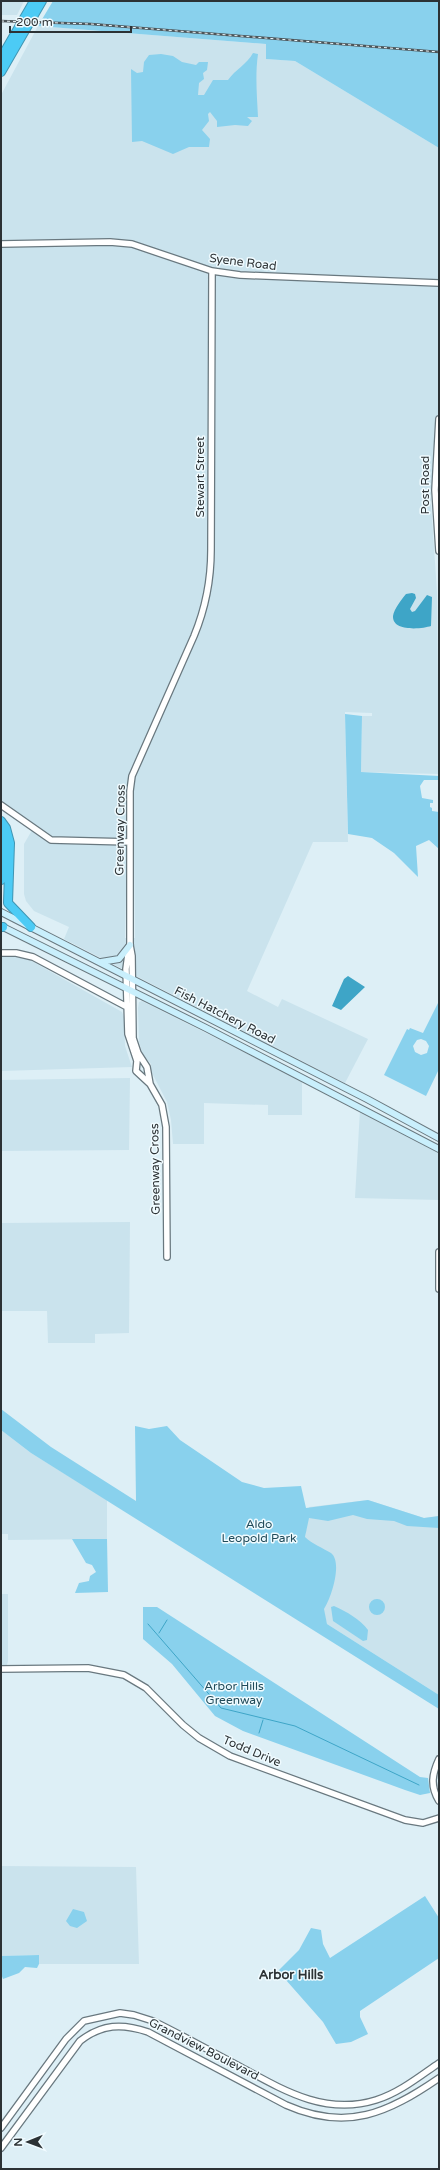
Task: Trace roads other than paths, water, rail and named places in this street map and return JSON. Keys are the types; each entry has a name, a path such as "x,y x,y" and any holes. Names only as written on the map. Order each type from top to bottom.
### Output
{"highway":[{"path":"1,56 12,40 34,1"},
{"path":"1,72 42,1"},
{"path":"1,821 6,828 10,843 10,877 7,893 1,906"},
{"path":"1,833 3,848 1,880"},
{"path":"7,893 8,903 31,927"}],"main road":[{"name":"Fish Hatchery Road","path":"1,912 384,1108 439,1138"},
{"name":"Fish Hatchery Road","path":"2,927 206,1028 439,1149"},
{"path":"95,960 105,962 116,960 130,945"},
{"path":"206,1028 219,1029 222,1025"},
{"path":"223,1037 226,1033 238,1034"},
{"path":"368,1111 384,1108"}],"street":[{"name":"Syene Road","path":"1,244 110,242 132,244 212,271 277,277 439,283"},
{"name":"Stewart Street","path":"176,677 204,614 211,574 212,271"},
{"name":"Post Road","path":"439,419 434,490 439,551"},
{"name":"Greenway Cross","path":"167,1257 166,1127 162,1105 150,1084 136,1069 137,1064 129,1039 127,1007 133,980 130,945 130,791 132,776 176,677"},
{"path":"1,805 51,840 59,842 130,842"},
{"name":"Greenway Cross","path":"130,945 127,956 126,977 130,991 133,1038 147,1068 150,1084"},
{"path":"1,953 16,952 33,957 127,1007"},
{"path":"137,1064 144,1063"},
{"path":"140,1074 146,1072 147,1068"},
{"path":"439,1252 439,1289"},
{"name":"Todd Drive","path":"1,1669 88,1668 124,1675 146,1688 194,1734 230,1756 405,1820 423,1823 439,1818"},
{"path":"439,1759 433,1775 432,1783 439,1801"},
{"name":"Grandview Boulevard","path":"1,2128 66,2039 84,2021 110,2014 128,2014 153,2021 291,2094 327,2104 353,2105 383,2098 399,2090 439,2063"},
{"name":"Grandview Boulevard","path":"1,2148 77,2044 91,2033 109,2026 128,2026 148,2032 286,2105 304,2112 325,2117 352,2117 388,2109 412,2096 439,2078"}],"waterway":[{"path":"159,1633 167,1620"},
{"path":"148,1624 221,1708 295,1726 419,1785"},
{"path":"259,1733 263,1720"}],"railway":[{"path":"1,21 91,24 439,52"}],"district":[{"name":"Arbor Hills","path":"291,1975"}],"park label":[{"name":"Aldo Leopold Park","path":"259,1531"},
{"name":"Arbor Hills Greenway","path":"234,1693"}]}
